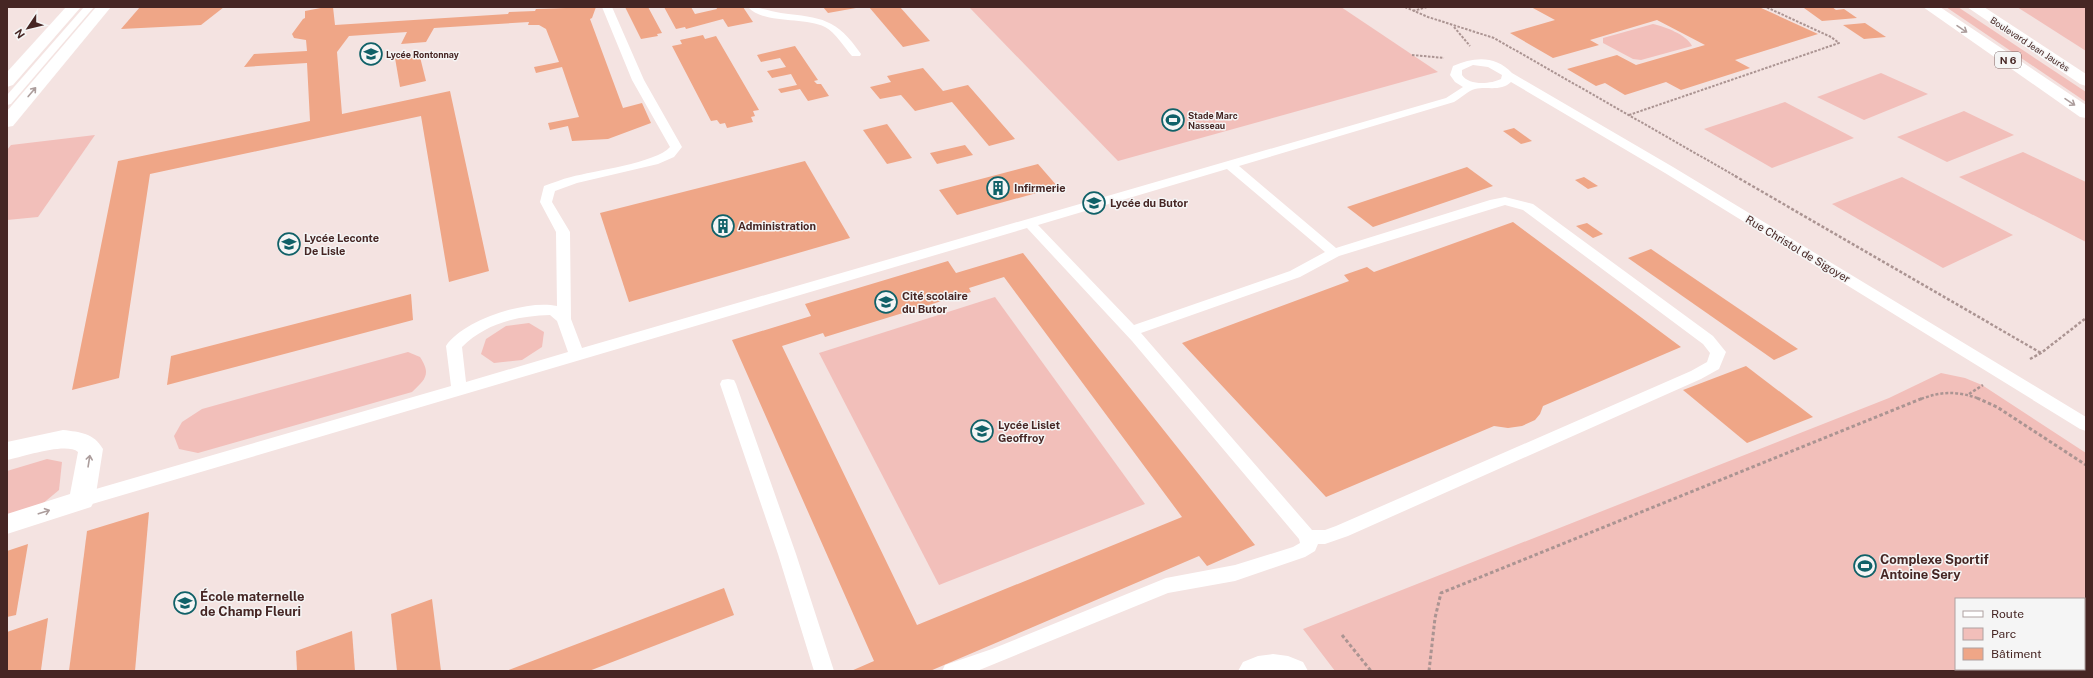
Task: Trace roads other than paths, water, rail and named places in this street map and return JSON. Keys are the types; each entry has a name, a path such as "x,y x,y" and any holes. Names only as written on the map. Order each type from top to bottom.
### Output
{"street":[{"path":"7,82 74,7"},
{"path":"7,122 104,7"},
{"name":"N 6","path":"1930,7 2086,113"},
{"name":"Boulevard Jean Jaurès","path":"1974,7 2086,81"},
{"path":"7,451 64,439 81,441 91,449 82,500 7,524"},
{"path":"1253,671 1262,668 1284,668 1292,671"}],"lane":[{"path":"7,102 89,7"},
{"path":"577,355 564,319 563,232 546,202 549,189 573,180 654,161 670,154 676,147 638,80 607,7"},
{"path":"753,7 764,14 806,17 829,25 856,54"},
{"name":"Rue Christol de Sigoyer","path":"1469,84 1456,76 1455,72 1461,64 1483,62 1503,70 1508,75 1669,170 2086,425"},
{"path":"82,500 1450,100 1468,90 1469,84 1489,87 1500,85 1506,81 1508,75"},
{"path":"1230,165 1334,253"},
{"path":"1130,332 1295,274 1334,253 1490,204 1505,201 1528,207 1708,340 1718,352 1714,365 1696,375 1342,531 1324,537 1308,537"},
{"path":"952,671 996,656 1166,586 1235,573 1299,552 1309,546 1308,537 1069,263 1029,223"},
{"path":"459,389 454,346 464,334 479,326 507,316 535,310 554,310 564,319"},
{"path":"728,384 787,554 824,671"}],"place":[{"name":"Lycée Rontonnay","path":"371,54"},
{"name":"Stade Marc Nasseau","path":"1173,120"},
{"name":"Infirmerie","path":"998,188"},
{"name":"Lycée du Butor","path":"1094,203"},
{"name":"Administration","path":"723,226"},
{"name":"Lycée Leconte De Lisle","path":"289,244"},
{"name":"Cité scolaire du Butor","path":"886,302"},
{"name":"Lycée Lislet Geoffroy","path":"982,431"},
{"name":"Complexe Sportif Antoine Sery","path":"1865,566"},
{"name":"École maternelle de Champ Fleuri","path":"185,603"}]}
